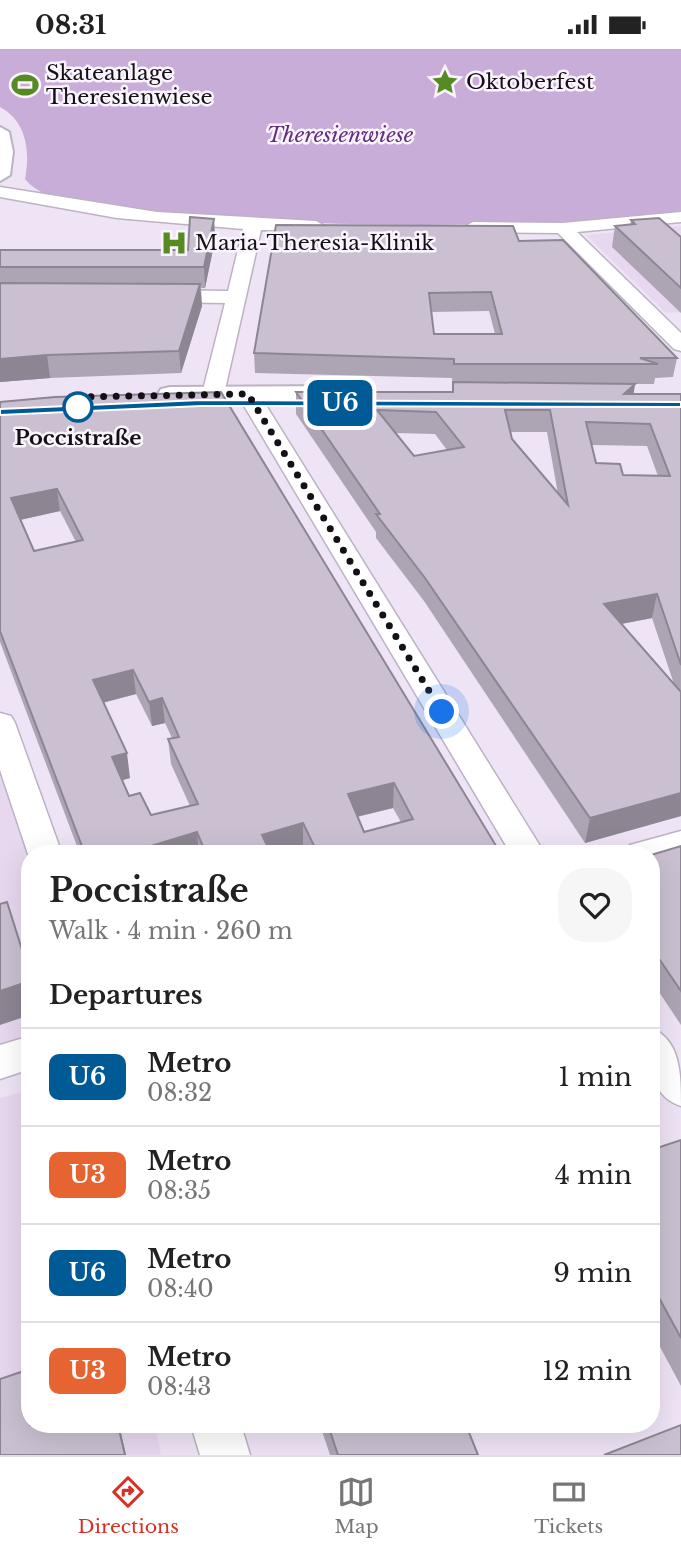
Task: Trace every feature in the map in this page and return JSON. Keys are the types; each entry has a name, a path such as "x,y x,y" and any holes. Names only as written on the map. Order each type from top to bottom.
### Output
{"main road":[{"path":"0,132 5,152 1,173"},
{"path":"147,395 377,394"}],"street":[{"path":"1,173 47,201 104,212 253,226 337,226"},
{"path":"457,227 563,228 681,217"},
{"path":"213,394 253,226"},
{"path":"563,228 681,345"},
{"path":"141,296 234,297"},
{"path":"248,394 523,845"},
{"path":"0,723 42,845"},
{"path":"660,849 681,843"},
{"path":"0,1062 21,1055"},
{"path":"660,1058 681,1089"},
{"path":"218,1433 225,1455"}],"shaded area":[{"path":"681,226 681,312 666,313 586,235"},
{"path":"0,730 28,845 21,845 21,1040 0,1046"},
{"path":"21,1092 21,1433 157,1433 161,1455 0,1455 0,1098"}],"green space":[{"name":"Theresienwiese","path":"0,49 681,49 681,214 554,222 363,224 136,212 72,203 37,189 25,179 27,149 22,130 9,113 0,107"}],"building":[{"path":"190,217 214,219 204,267 0,267 0,250 188,250"},
{"path":"659,218 681,237 681,288 615,226 635,224 631,220"},
{"path":"276,225 513,226 519,241 563,240 677,358 640,358 658,364 454,364 454,359 254,353","holes":["491,292 502,334 434,334 429,293"]},
{"path":"0,283 200,284 179,351 0,359"},
{"path":"453,382 635,384 624,394 681,394 681,665 657,594 604,604 681,692 681,793 590,818 425,578 376,514 380,514 296,392 453,392","holes":["377,410 436,412 464,447 414,456","505,410 550,410 568,505 512,439","586,422 650,424 670,476 623,475 620,464 596,463"]},
{"path":"221,392 496,845 314,845 303,823 262,835 267,845 202,845 197,832 155,845 82,845 0,631 0,402 55,397","holes":["57,489 83,540 34,551 11,498","133,670 149,702 162,698 179,737 168,739 198,804 151,815 140,793 129,796 112,757 127,753 93,680","394,783 413,819 364,832 348,794"]},
{"path":"681,846 681,991 660,960 660,852"},
{"path":"7,902 21,946 21,984 0,991 0,904"},
{"path":"681,1140 681,1338 660,1300 660,1147"},
{"path":"21,1372 21,1433 120,1433 125,1455 0,1455 0,1379"},
{"path":"681,1425 681,1455 604,1455"},
{"path":"331,1433 469,1433 478,1455 338,1455"}],"metro line":[{"name":"U6","path":"0,412 201,403 681,404"}],"place":[{"name":"Oktoberfest","path":"445,82"},
{"name":"Skateanlage Theresienwiese","path":"25,85"},
{"name":"Maria-Theresia-Klinik","path":"174,243"},
{"name":"Poccistraße","path":"78,407"}],"route":[{"path":"78,407 76,397 248,394 442,712"}]}
